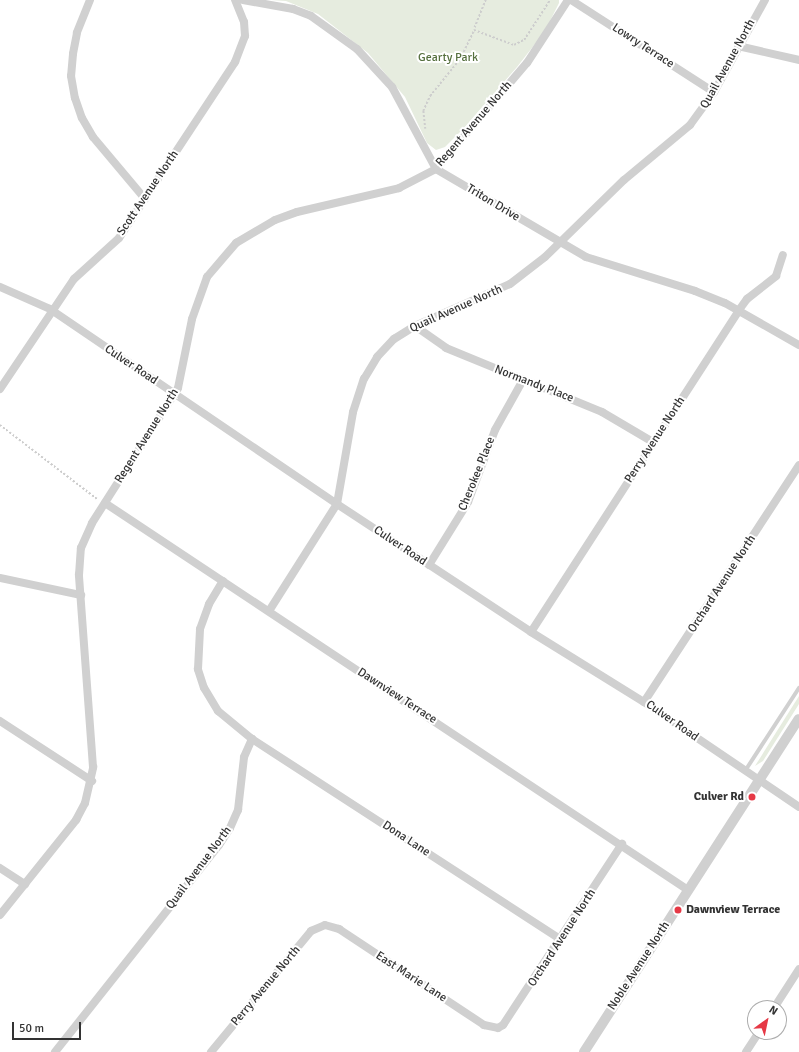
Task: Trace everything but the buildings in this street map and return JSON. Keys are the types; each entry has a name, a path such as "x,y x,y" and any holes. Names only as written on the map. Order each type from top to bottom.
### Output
{"street":[{"path":"90,0 77,33 72,54 71,76 75,98 82,118 93,137 145,199"},
{"name":"Scott Avenue North","path":"0,390 74,279 119,238 241,49 245,36 244,22 235,0"},
{"path":"243,0 293,9 311,16 357,49 392,87 436,169"},
{"name":"Regent Avenue North","path":"0,915 76,820 85,803 92,781 93,767 79,562 81,548 85,536 102,501 178,388 198,297 207,277 236,243 275,220 297,212 399,188 436,169 527,63 568,0"},
{"name":"Lowry Terrace","path":"571,0 714,92"},
{"name":"Quail Avenue North","path":"269,611 337,504 353,412 364,379 386,347 415,326 502,289 559,243 624,180 690,125 714,92 738,46 765,0"},
{"path":"738,46 799,60"},
{"name":"Triton Drive","path":"436,169 559,243 586,257 695,291 739,310 799,345"},
{"name":"Perry Avenue North","path":"531,632 739,310 747,299 776,276 783,255"},
{"name":"Culver Road","path":"0,287 37,301 53,311 337,504 531,632 644,702 799,807"},
{"name":"Normandy Place","path":"415,326 446,348 602,412 653,442"},
{"name":"Cherokee Place","path":"429,565 468,502 496,430 523,380"},
{"name":"Orchard Avenue North","path":"644,702 799,465"},
{"name":"Dawnview Terrace","path":"102,501 622,844 688,890"},
{"path":"0,578 81,595"},
{"path":"223,581 210,604 200,629 198,669 204,688 218,711 252,739"},
{"name":"Noble Avenue North","path":"584,1052 799,719"},
{"path":"0,721 92,781"},
{"name":"Quail Avenue North","path":"55,1052 230,828 242,789 244,757 252,739"},
{"name":"Dona Lane","path":"252,739 560,939"},
{"name":"Orchard Avenue North","path":"498,1028 508,1021 622,844"},
{"path":"0,868 25,884"},
{"name":"Perry Avenue North","path":"211,1052 311,931 325,925"},
{"name":"East Marie Lane","path":"325,925 339,929 484,1025 498,1028"},
{"path":"779,1000 799,970"},
{"path":"746,1052 754,1040"}],"lane":[{"path":"745,771 799,688"}],"path":[{"path":"428,135 424,111 428,101 460,59 486,0"},
{"path":"474,30 514,45 524,40 550,0"},
{"path":"0,425 102,501"}],"green space":[{"name":"Gearty Park","path":"271,0 559,0 559,3 545,31 517,67 463,129 445,147 436,150 427,143 405,97 368,53 318,14 286,1"},
{"path":"799,696 799,704 763,761 755,766"}],"place":[{"name":"Culver Rd","path":"752,797"},
{"name":"Dawnview Terrace","path":"678,910"}]}
